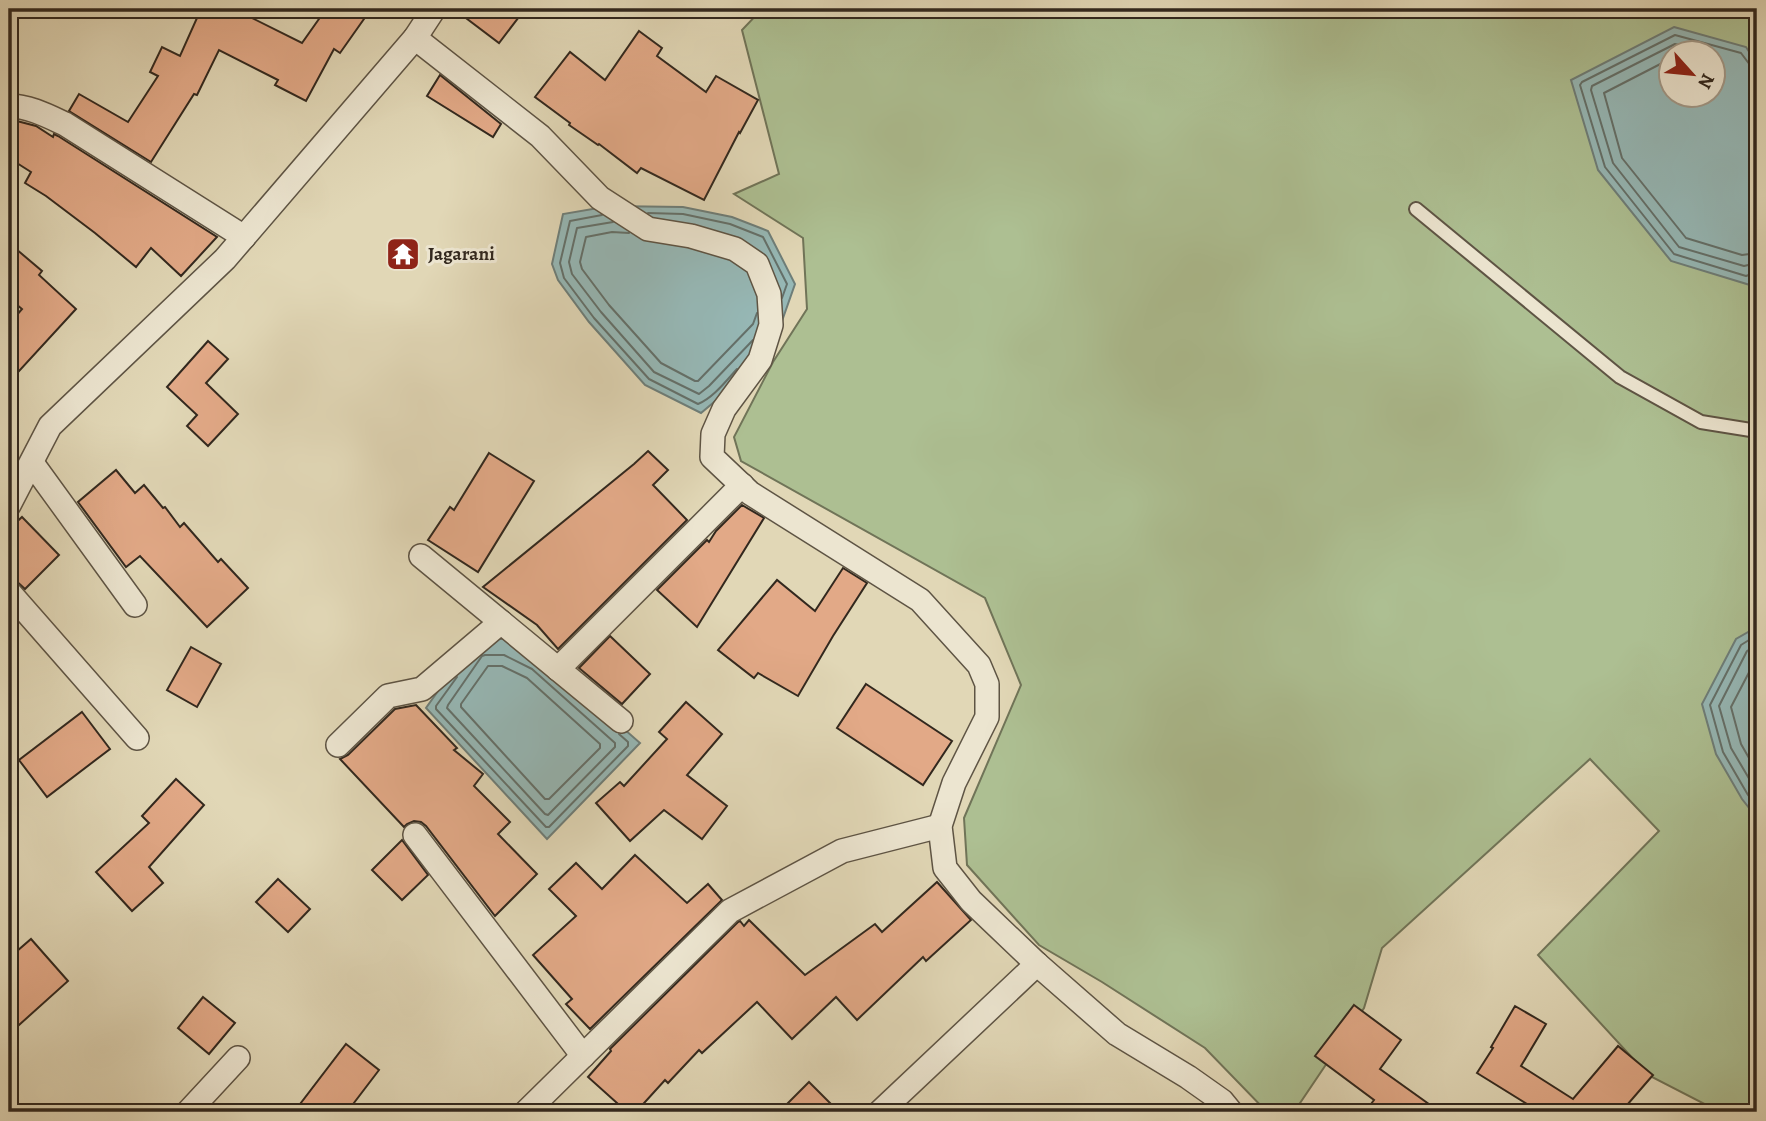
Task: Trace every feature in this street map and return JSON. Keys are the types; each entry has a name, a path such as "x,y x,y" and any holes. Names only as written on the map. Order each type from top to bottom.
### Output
{"street":[{"path":"9,505 50,426 225,259 415,38 434,9"},
{"path":"415,38 540,136 600,198 648,229 691,236 735,249 757,264 769,294 771,325 760,360 724,409 713,434 712,457 750,493 920,600 979,665 987,684 987,717 954,783 940,826 945,868 971,901 1116,1034 1188,1077 1222,1101 1231,1112"},
{"path":"9,106 45,114 65,124 244,237"},
{"path":"32,463 135,605"},
{"path":"558,669 742,485"},
{"path":"421,556 621,721"},
{"path":"9,592 137,738"},
{"path":"338,745 388,696 422,689 501,622"},
{"path":"526,1112 730,911 842,851 940,826"},
{"path":"415,835 583,1056"},
{"path":"880,1112 1037,964"},
{"path":"188,1112 238,1058"}],"lane":[{"path":"1416,209 1620,377 1701,422 1757,431"}],"green space":[{"path":"762,9 1757,9 1757,1112 1720,1112 1648,1075 1538,955 1659,831 1590,759 1382,948 1364,1008 1294,1112 1267,1112 1205,1048 1039,945 967,865 964,818 1021,685 985,598 741,461 734,437 773,362 807,309 803,238 734,194 779,174 742,30"}],"water":[{"path":"1674,27 1714,38 1658,38 1658,108 1728,108 1728,42 1746,47 1757,64 1757,276 1750,285 1671,261 1598,170 1571,80"},
{"path":"610,206 683,207 732,217 768,231 795,284 776,338 720,397 701,413 645,385 589,322 558,280 552,264 563,214"},
{"path":"1757,627 1757,818 1742,799 1716,754 1702,704 1736,639"},
{"path":"475,639 508,639 541,656 640,743 547,839 426,708"}],"building":[{"path":"201,9 234,9 302,43 326,9 371,9 340,53 334,49 306,101 275,85 278,80 219,50 197,95 194,94 151,162 69,111 79,94 128,122 158,76 150,72 162,47 180,56"},
{"path":"454,9 525,9 499,43"},
{"path":"639,31 662,48 657,56 706,92 716,76 758,100 704,200 641,168 637,173 569,125 570,123 535,97 570,52 605,80"},
{"path":"440,75 501,124 493,137 427,96"},
{"path":"13,120 36,126 53,137 54,134 58,136 217,237 181,276 151,248 136,267 95,233 25,183 31,172 9,158 9,127"},
{"path":"9,243 42,271 39,275 76,309 9,382 9,324 22,309 9,298"},
{"path":"208,341 228,359 206,383 238,414 208,446 187,426 197,415 167,387"},
{"path":"648,451 668,470 653,485 687,520 558,649 537,625 483,587"},
{"path":"489,453 534,481 478,572 428,540 450,507 454,510"},
{"path":"116,470 135,493 144,485 180,527 184,523 218,562 221,559 248,588 207,627 140,556 126,567 78,502"},
{"path":"742,505 764,518 697,627 657,590 707,540 709,542"},
{"path":"22,517 59,555 25,589 9,578 9,529"},
{"path":"843,568 867,583 798,696 758,673 754,678 718,650 777,580 815,611"},
{"path":"610,636 650,674 622,704 579,668"},
{"path":"191,647 221,664 197,707 167,690"},
{"path":"866,684 952,741 923,785 837,728"},
{"path":"686,702 722,734 687,775 727,806 702,839 664,810 630,841 596,803 620,782 624,786 667,739 659,732"},
{"path":"416,705 457,748 454,750 483,774 474,786 510,822 498,834 537,874 495,916 426,826 414,821 404,827 340,759 348,755 395,709"},
{"path":"82,712 110,749 47,797 19,760"},
{"path":"176,779 204,805 149,867 163,883 132,911 96,872 149,823 142,816"},
{"path":"402,840 428,875 402,900 372,870"},
{"path":"635,855 687,903 708,884 722,900 590,1029 566,1004 572,999 533,955 576,916 549,889 576,863 602,889"},
{"path":"278,879 310,909 288,932 256,902"},
{"path":"937,882 971,920 926,961 923,957 857,1020 836,997 792,1039 757,1002 702,1053 699,1050 668,1083 665,1080 636,1112 627,1112 588,1077 610,1049 738,922 744,926 749,920 805,975 875,924 882,932"},
{"path":"31,939 68,981 9,1034 9,958"},
{"path":"203,997 235,1023 209,1054 178,1028"},
{"path":"1354,1005 1401,1040 1380,1069 1440,1112 1365,1112 1374,1100 1315,1056"},
{"path":"1515,1006 1546,1024 1521,1066 1573,1099 1618,1046 1653,1075 1621,1112 1540,1112 1477,1073"},
{"path":"346,1044 379,1070 347,1112 294,1112"},
{"path":"809,1082 839,1112 779,1112"}],"place":[{"name":"Jagarani","path":"403,254"}]}
